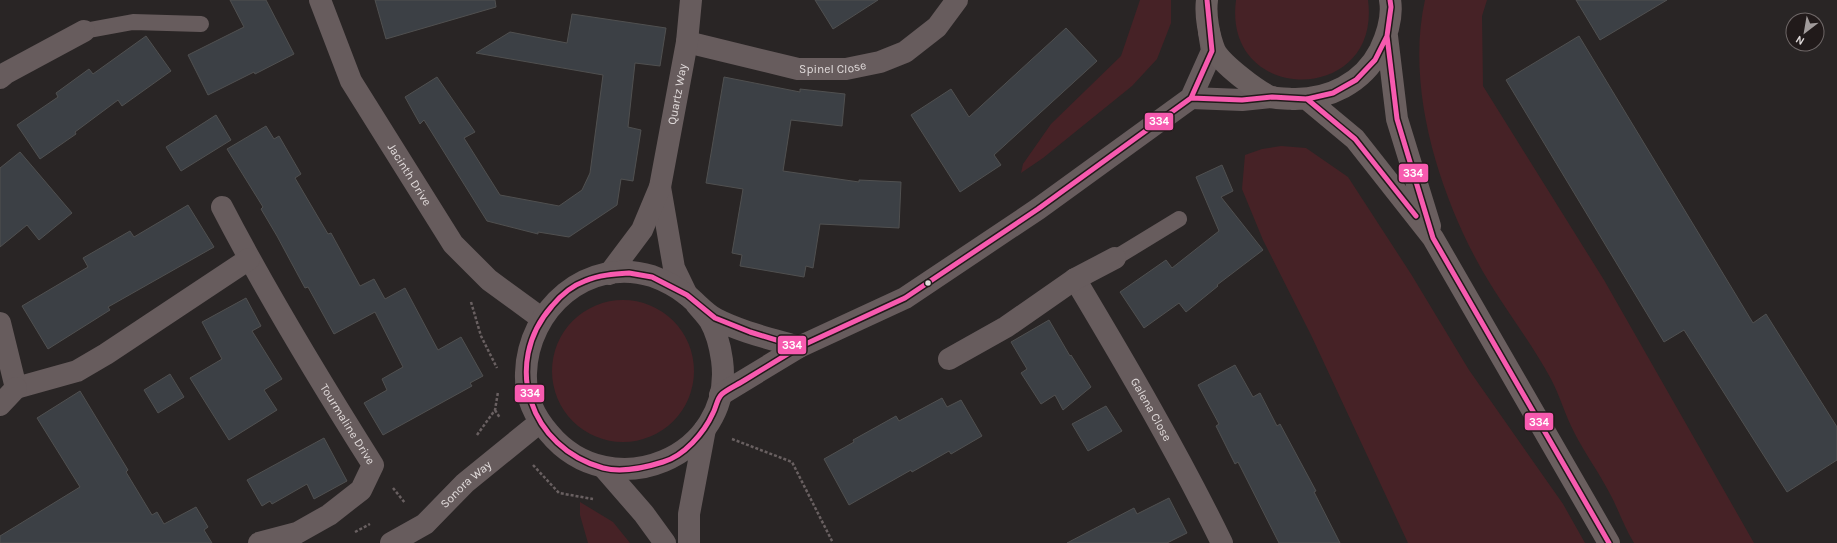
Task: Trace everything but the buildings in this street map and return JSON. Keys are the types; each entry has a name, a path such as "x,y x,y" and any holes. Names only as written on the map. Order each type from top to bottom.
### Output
{"main road":[{"path":"1207,0 1208,26 1216,52 1238,76 1272,97 1307,99 1333,93 1356,80 1375,60 1387,36"},
{"path":"1390,0 1391,7 1387,36 1397,118 1434,238"},
{"path":"1307,99 1355,139 1434,238 1609,543"}],"street":[{"name":"Jacinth Drive","path":"320,0 351,81 453,244 489,280 541,318"},
{"name":"Quartz Way","path":"609,274 642,230 660,187 686,42 691,0"},
{"name":"Spinel Close","path":"686,42 798,68 846,69 880,62 905,52 937,27 957,0"},
{"path":"720,396 799,347 905,298 1038,209 1191,98 1212,51 1208,26"},
{"path":"2,74 84,32"},
{"path":"1191,98 1242,100 1272,97"},
{"name":"Quartz Way","path":"660,187 674,268 692,299"},
{"name":"Tourmaline Drive","path":"222,207 249,259 373,465 360,490 330,515 297,533 260,543"},
{"path":"949,359 1006,327 1075,279 1115,258"},
{"path":"0,405 16,388 77,371 106,354 249,259"},
{"path":"692,299 710,322 719,344 723,372 720,396 705,429 687,448 664,462 628,470 604,468 579,459 558,445 540,422 533,409 526,382 526,356 541,318 564,292 584,281 609,274 629,272 652,277 692,299 715,318 750,332 799,347"},
{"name":"Galena Close","path":"1075,279 1119,352 1190,477 1222,543"},
{"path":"0,323 16,388"},
{"name":"Sonora Way","path":"391,543 425,524 465,483 540,422"},
{"path":"689,543 689,514 705,429"},
{"path":"604,468 644,514 665,543"}],"lane":[{"path":"84,32 133,22 201,24"},
{"path":"1115,258 1179,219"}],"path":[{"path":"470,301 481,336 497,365 498,373"},
{"path":"475,438 495,410 498,388"},
{"path":"705,429 792,462 833,543"},
{"path":"400,508 412,500"},
{"path":"350,535 376,520"}],"shaded area":[{"path":"1140,0 1171,0 1171,23 1157,59 1132,86 1043,158 1021,173 1023,164 1051,124 1121,56"},
{"path":"1236,0 1368,0 1366,35 1351,60 1329,75 1302,80 1275,75 1253,60 1238,35"},
{"path":"1425,0 1487,0 1482,16 1483,86 1604,280 1754,543 1634,543 1609,492 1574,432 1551,379 1477,261 1449,201 1429,134 1423,100 1419,66 1420,33"},
{"path":"1281,146 1306,148 1348,177 1411,274 1469,370 1563,504 1585,543 1408,543 1311,335 1263,240 1242,189 1245,155 1262,149"},
{"path":"616,300 630,300 657,308 678,326 689,344 693,357 693,385 686,405 668,426 657,434 644,439 630,442 616,442 589,434 568,416 560,405 555,392 552,378 552,364 560,337 578,316 589,308 602,303"},
{"path":"580,502 613,522 630,543 588,543 580,515"}],"transit line":[{"name":"334","path":"799,347 905,298 1038,209 1191,98 1212,51 1207,0"},
{"name":"334","path":"1191,98 1242,100 1272,97 1307,99 1333,93 1356,80 1375,60 1387,36 1391,7 1390,0"},
{"name":"334","path":"1387,36 1397,119 1433,238 1609,543"},
{"name":"334","path":"1307,99 1355,139 1416,216"},
{"name":"334","path":"629,273 652,277 687,295 715,318 750,332 799,347 722,394 709,421 699,436 678,455 663,462 648,466 618,470 603,468 578,458 557,442 541,423 531,401 526,377 528,353 537,329 559,298 575,285 590,279 607,275 629,273"}]}
